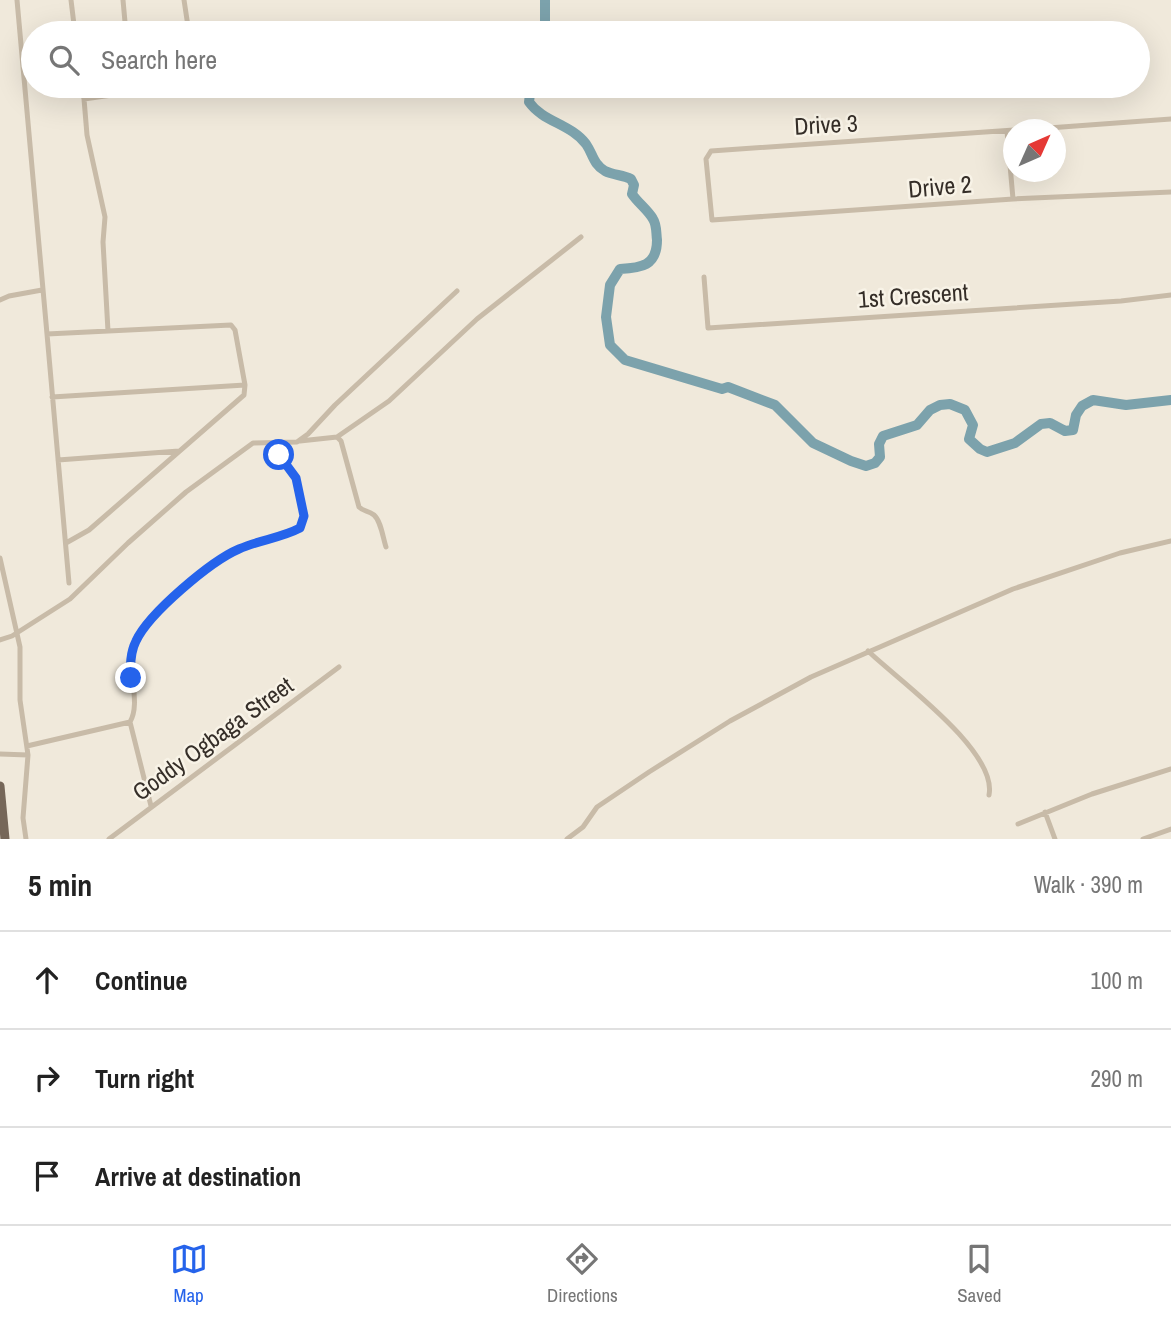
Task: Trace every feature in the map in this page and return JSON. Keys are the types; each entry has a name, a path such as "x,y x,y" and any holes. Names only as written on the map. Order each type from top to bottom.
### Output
{"main road":[{"path":"0,786 5,839"}],"street":[{"path":"17,0 21,38"},
{"path":"71,0 74,21"},
{"path":"123,0 125,21"},
{"path":"184,0 187,21"},
{"path":"27,98 69,583"},
{"path":"92,98 83,100 87,135 105,217 103,242 108,331"},
{"path":"1066,127 1171,119"},
{"name":"Drive 3","path":"712,220 706,159 712,151 1003,130"},
{"path":"1012,182 1013,199"},
{"name":"Drive 2","path":"712,220 1171,191"},
{"path":"0,640 16,634 71,599 128,542 197,484 253,443 297,442 337,437 389,401 477,319 581,237"},
{"name":"1st Crescent","path":"704,277 708,328 1121,301 1171,295"},
{"path":"0,298 42,290"},
{"path":"297,442 457,291"},
{"path":"47,334 231,325 235,330 245,386 242,397 89,530 66,543"},
{"path":"52,397 245,386"},
{"path":"337,437 341,441 359,506 362,511 375,515 386,547"},
{"path":"151,806 130,722 134,711 130,660 135,642 152,616 169,599 236,550 300,528 303,522 296,478 271,443"},
{"path":"58,460 178,451"},
{"path":"567,839 583,827 597,807 649,772 785,690 1013,589 1120,553 1171,541"},
{"path":"0,558 20,647 21,716 28,755 23,818 26,839"},
{"path":"868,651 935,711 978,757 987,774 989,794"},
{"name":"Goddy Ogbaga Street","path":"109,839 339,667"},
{"path":"27,746 130,722"},
{"path":"0,754 28,755"},
{"path":"1018,824 1092,794 1171,769"},
{"path":"1045,813 1055,839"},
{"path":"1143,839 1170,830"},
{"path":"1159,839 1170,830"}],"waterway":[{"path":"545,0 545,21"},
{"path":"530,98 529,102 535,109 580,137 601,168 631,179 634,185 632,194 655,224 657,240 651,260 635,268 620,269 610,285 606,317 610,345 625,360 722,389 728,387 775,405 813,443 866,466 875,463 880,457 879,444 883,436 917,425 930,410 940,405 950,404 965,410 973,425 969,439 987,452 1015,443 1041,424 1050,423 1065,431 1073,430 1076,415 1082,406 1093,400 1126,405 1171,400"}],"route":[{"path":"131,678 130,660 135,642 152,616 169,599 236,550 300,528 304,516 296,478 279,455"}]}
